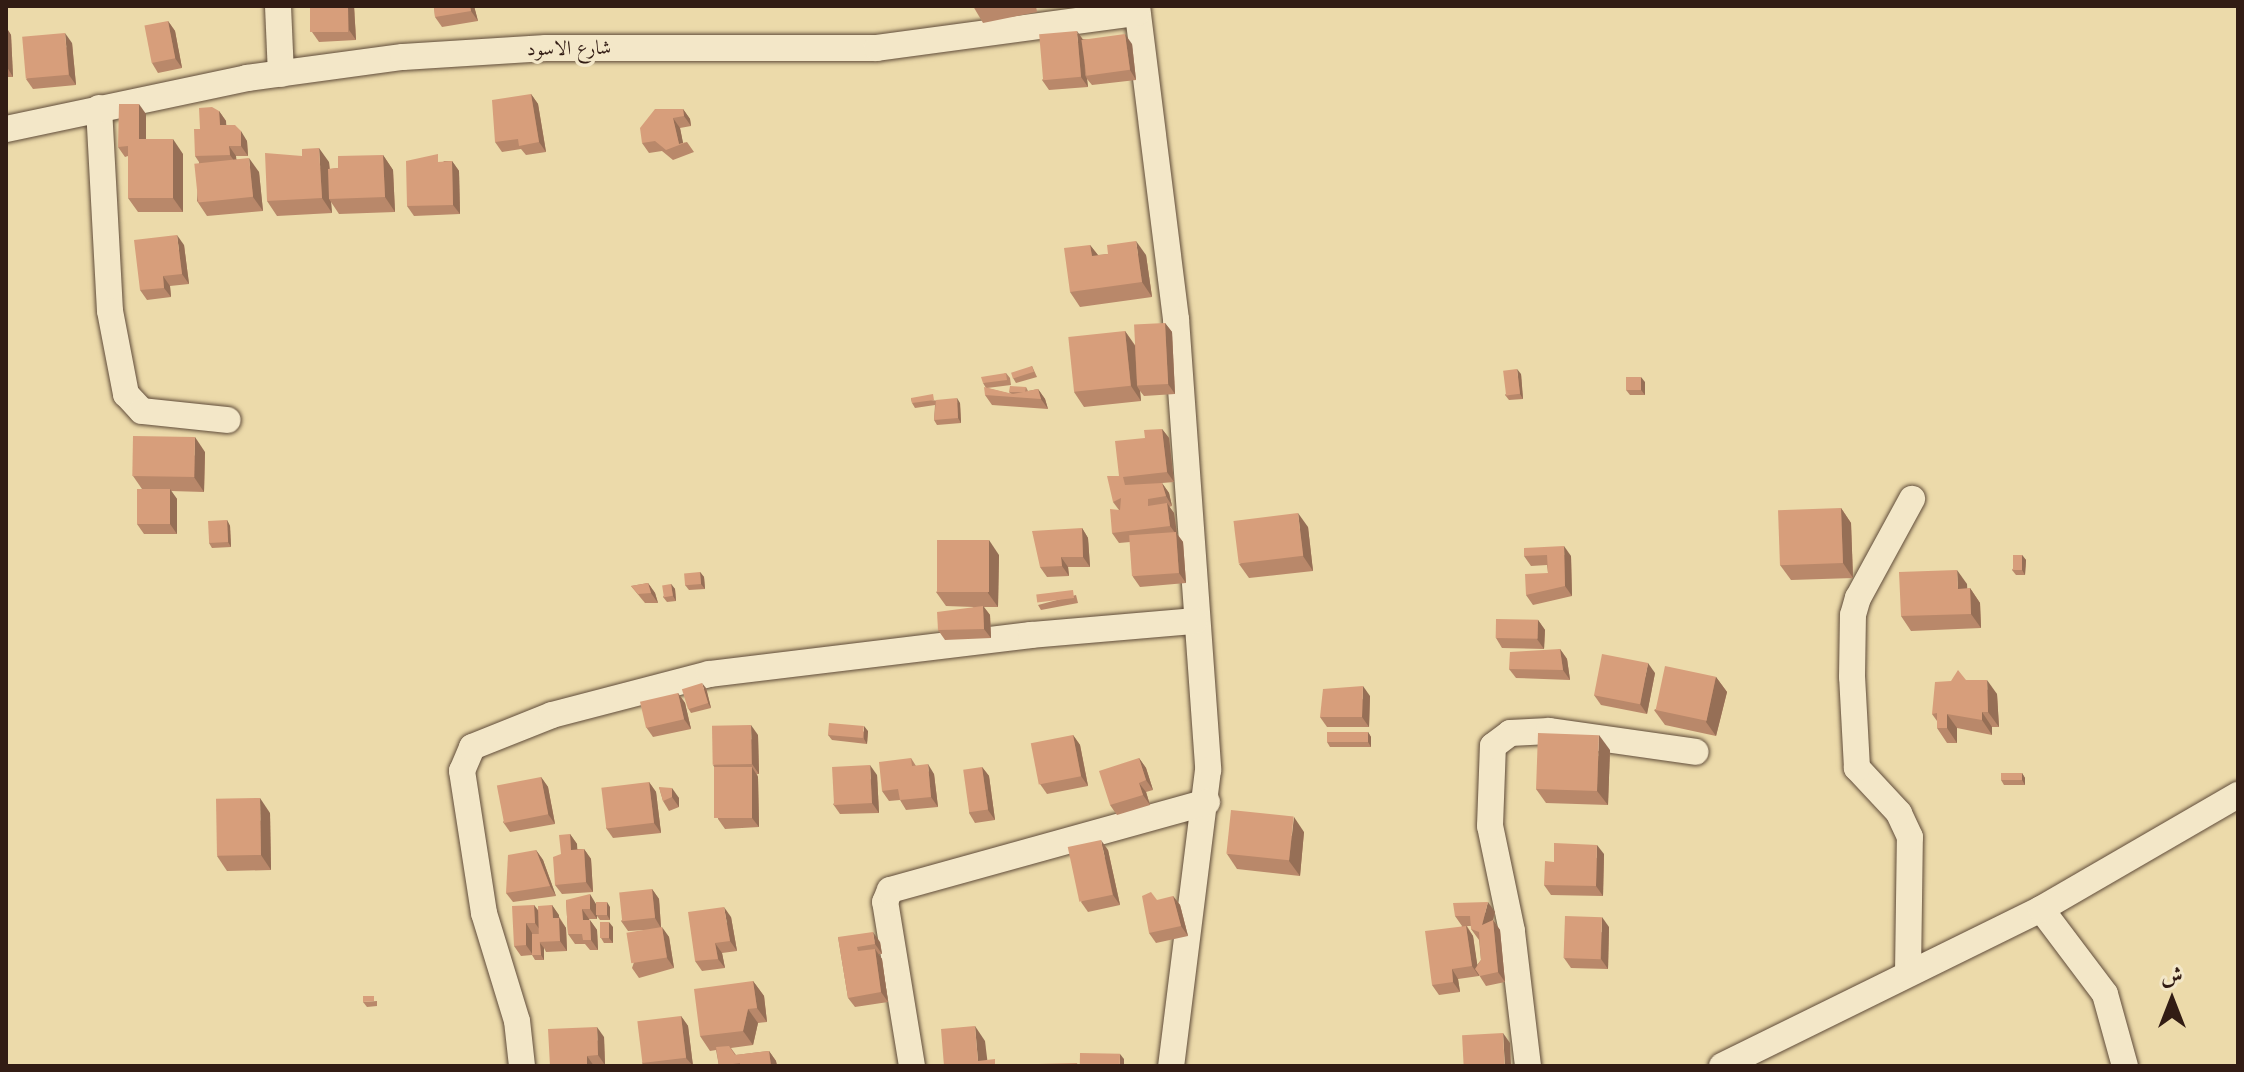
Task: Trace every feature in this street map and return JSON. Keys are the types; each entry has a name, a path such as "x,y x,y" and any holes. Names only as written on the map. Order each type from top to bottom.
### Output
{"street":[{"path":"278,6 281,74"},
{"path":"1137,9 1176,319 1194,621 1204,696 1207,802 1171,1066"},
{"name":"شارع الاسود","path":"6,129 281,74 474,50 877,48 1137,9"},
{"path":"99,108 110,311 126,394 142,411 228,420"},
{"path":"1908,973 1910,837 1899,813 1857,768 1852,677 1858,598 1912,499"},
{"path":"522,1066 517,1021 484,913 462,771 472,747 552,715 709,674 1031,635 1194,621"},
{"path":"1528,1066 1512,931 1490,826 1493,746 1510,733 1549,731 1696,752"},
{"path":"1722,1066 2041,909 2238,795"},
{"path":"912,1066 885,902 890,890 1207,802"},
{"path":"2041,909 2105,994 2125,1066"}],"building":[{"path":"310,6 348,6 348,32 310,32"},
{"path":"434,6 470,6 471,11 435,17"},
{"path":"168,21 175,58 152,63 144,26"},
{"path":"1077,31 1081,77 1043,80 1039,34"},
{"path":"65,33 69,75 26,79 22,37"},
{"path":"1125,34 1130,70 1086,76 1081,40"},
{"path":"531,94 539,142 519,146 518,139 495,142 492,100"},
{"path":"119,104 139,104 139,139 128,139 128,146 118,147"},
{"path":"212,107 219,111 220,125 235,125 241,131 241,146 229,146 230,155 195,156 194,129 200,129 199,108"},
{"path":"655,109 683,109 684,116 673,118 679,144 687,142 666,150 655,141 642,143 640,128"},
{"path":"128,139 173,139 173,198 128,198"},
{"path":"319,148 322,198 267,201 265,153 302,156 302,149"},
{"path":"438,154 438,162 452,161 453,205 407,206 406,161"},
{"path":"383,155 385,197 329,199 328,169 338,168 338,156"},
{"path":"249,158 253,197 198,203 194,164"},
{"path":"177,235 182,274 163,276 164,288 140,290 134,240"},
{"path":"1136,241 1142,282 1070,292 1064,248 1090,245 1092,256 1108,254 1107,245"},
{"path":"1165,323 1168,384 1137,386 1134,325"},
{"path":"1125,331 1131,386 1074,392 1068,337"},
{"path":"1032,366 1034,372 1013,379 1011,373"},
{"path":"1517,369 1520,394 1506,396 1503,371"},
{"path":"1006,373 1007,380 983,383 981,377"},
{"path":"1626,377 1641,377 1641,390 1626,390"},
{"path":"1010,386 1026,387 1025,392 1009,392"},
{"path":"984,387 1013,394 1038,389 1041,399 985,395"},
{"path":"933,394 934,400 912,403 911,398"},
{"path":"957,398 958,418 934,420 936,400"},
{"path":"1162,429 1167,472 1123,477 1125,485 1162,483 1166,496 1148,499 1148,506 1167,503 1170,526 1112,533 1110,509 1120,510 1121,498 1113,502 1107,476 1119,476 1115,441 1145,438 1144,430"},
{"path":"133,436 195,437 194,477 132,476"},
{"path":"137,489 170,489 170,524 137,524"},
{"path":"1841,508 1843,563 1780,565 1778,510"},
{"path":"1298,513 1303,556 1239,564 1233,521"},
{"path":"227,520 228,542 209,543 208,521"},
{"path":"1082,528 1083,557 1061,557 1062,566 1040,567 1032,531"},
{"path":"1176,532 1179,573 1132,576 1129,535"},
{"path":"937,540 989,540 989,592 937,592"},
{"path":"1564,546 1565,586 1526,595 1525,574 1548,573 1547,555 1524,556 1524,548"},
{"path":"2013,555 2022,555 2022,570 2013,570"},
{"path":"1957,570 1958,589 1970,588 1971,614 1901,616 1899,572"},
{"path":"700,572 701,584 685,585 684,573"},
{"path":"648,583 651,593 638,594 631,586"},
{"path":"671,584 673,596 664,597 662,585"},
{"path":"1073,590 1074,598 1037,602 1036,595"},
{"path":"983,606 984,629 938,630 937,612"},
{"path":"1496,619 1538,620 1538,639 1496,638"},
{"path":"1560,649 1563,670 1509,669 1510,652"},
{"path":"1602,654 1648,663 1640,704 1594,695"},
{"path":"1665,666 1716,677 1707,721 1656,710"},
{"path":"1958,670 1966,680 1987,680 1988,712 1982,712 1982,720 1947,714 1947,728 1937,728 1937,713 1932,714 1935,682 1951,681"},
{"path":"702,683 708,703 688,709 682,689"},
{"path":"1363,686 1362,717 1320,717 1323,689"},
{"path":"678,693 684,719 646,728 640,702"},
{"path":"829,723 864,726 863,738 828,735"},
{"path":"751,725 752,764 713,765 712,726"},
{"path":"1327,732 1368,732 1368,742 1327,742"},
{"path":"1538,733 1599,735 1597,791 1536,789"},
{"path":"1073,735 1081,776 1039,784 1031,743"},
{"path":"911,758 912,766 928,764 931,797 900,800 898,789 882,791 879,762"},
{"path":"1139,758 1146,780 1139,783 1143,795 1110,805 1099,771"},
{"path":"870,765 872,803 834,805 832,767"},
{"path":"714,767 752,767 752,818 714,818"},
{"path":"982,767 988,810 969,812 963,770"},
{"path":"2001,773 2022,773 2022,780 2001,780"},
{"path":"541,777 548,814 504,823 497,786"},
{"path":"649,782 654,823 606,829 601,788"},
{"path":"659,787 672,788 672,797 663,801"},
{"path":"260,798 261,855 217,856 216,799"},
{"path":"1231,810 1294,817 1289,860 1226,854"},
{"path":"570,834 571,850 584,849 586,882 555,885 553,857 561,854 559,835"},
{"path":"1101,840 1113,895 1079,902 1068,847"},
{"path":"1554,843 1597,845 1596,886 1544,885 1545,861 1554,862"},
{"path":"536,850 550,886 506,893 508,855"},
{"path":"652,889 655,918 622,921 619,892"},
{"path":"1151,892 1157,900 1173,896 1181,926 1149,933 1142,896"},
{"path":"590,894 590,909 582,909 583,920 590,920 591,940 583,940 582,934 568,934 566,900"},
{"path":"596,902 607,902 607,915 596,915"},
{"path":"1488,902 1482,925 1493,920 1498,972 1480,976 1475,969 1481,960 1479,932 1471,929 1470,916 1455,916 1453,903"},
{"path":"534,905 535,923 526,923 526,945 514,946 512,906"},
{"path":"552,905 553,918 559,918 560,941 539,942 538,906"},
{"path":"724,907 730,941 715,943 718,959 695,961 688,912"},
{"path":"1565,916 1602,917 1601,959 1564,958"},
{"path":"600,922 609,922 609,938 600,938"},
{"path":"1466,926 1472,966 1452,969 1453,982 1432,985 1425,931"},
{"path":"662,927 667,958 631,963 626,933"},
{"path":"873,932 875,944 857,947 858,951 875,949 881,992 848,998 838,937"},
{"path":"532,934 539,934 541,955 532,955"},
{"path":"753,981 757,1008 748,1009 743,1031 700,1036 694,989"},
{"path":"363,996 374,996 374,1001 363,1002"},
{"path":"681,1016 686,1058 642,1063 637,1021"},
{"path":"975,1026 978,1061 995,1059 995,1066 944,1066 941,1029"},
{"path":"597,1027 598,1055 587,1056 587,1066 550,1066 548,1029"},
{"path":"1503,1033 1505,1066 1464,1066 1462,1035"},
{"path":"729,1046 735,1055 769,1051 771,1066 740,1066 740,1063 719,1066 716,1047"},
{"path":"1080,1053 1120,1054 1120,1066 1080,1066"},
{"path":"1077,1063 1078,1066 1038,1066 1038,1064"}]}
